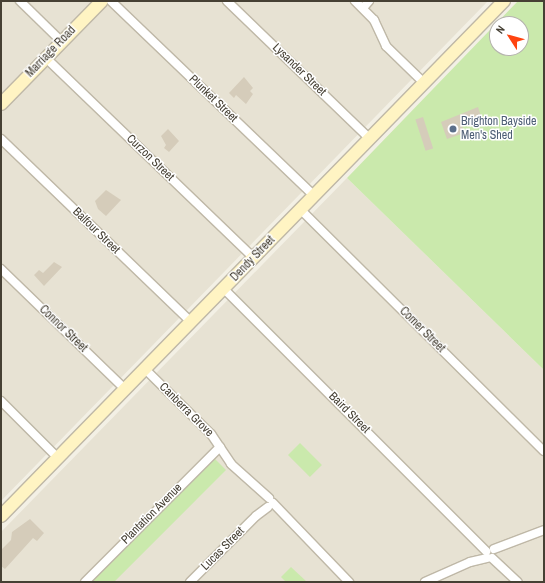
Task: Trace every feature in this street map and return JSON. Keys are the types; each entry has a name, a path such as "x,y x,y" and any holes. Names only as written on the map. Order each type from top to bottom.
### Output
{"street":[{"path":"20,1 62,42"},
{"name":"Marriage Road","path":"1,104 102,1"},
{"name":"Plunket Street","path":"111,1 314,196"},
{"name":"Lysander Street","path":"227,1 370,139"},
{"path":"356,1 377,25 386,46 424,83"},
{"path":"363,8 369,1"},
{"name":"Dendy Street","path":"1,516 504,1"},
{"name":"Curzon Street","path":"46,58 254,258"},
{"name":"Balfour Street","path":"1,139 191,322"},
{"name":"Comer Street","path":"301,210 544,451"},
{"name":"Connor Street","path":"1,269 125,389"},
{"name":"Baird Street","path":"224,289 474,536 518,582"},
{"name":"Canberra Grove","path":"145,369 211,434 227,458 268,503 282,515 346,581"},
{"path":"1,401 58,458"},
{"name":"Plantation Avenue","path":"85,582 220,447"},
{"name":"Lucas Street","path":"190,582 268,503"},
{"path":"425,582 544,530"}],"shaded area":[{"path":"1,1 488,1 1,501"},
{"path":"347,178 544,370 544,582 1,582 1,532"}],"green space":[{"path":"518,1 544,1 544,370 347,178 489,31 489,56 529,56 529,16 504,16"},
{"path":"300,443 322,465 310,477 288,455"},
{"path":"214,458 226,470 114,582 90,582"},
{"path":"291,567 307,582 286,582 281,577"}],"building":[{"path":"244,77 253,88 250,91 253,94 246,104 236,95 234,98 229,93"},
{"path":"478,107 482,119 462,125 464,133 447,139 441,122"},
{"path":"423,117 433,148 426,151 415,119"},
{"path":"168,129 179,141 169,152 164,148 166,145 161,136"},
{"path":"106,190 121,200 106,216 98,209 95,201"},
{"path":"54,262 62,267 44,286 34,275 39,270 43,273"},
{"path":"30,519 44,533 37,541 33,538 5,569 1,566 1,550 11,540 12,532"}],"place":[{"name":"Brighton Bayside Men's Shed","path":"453,129"}]}
